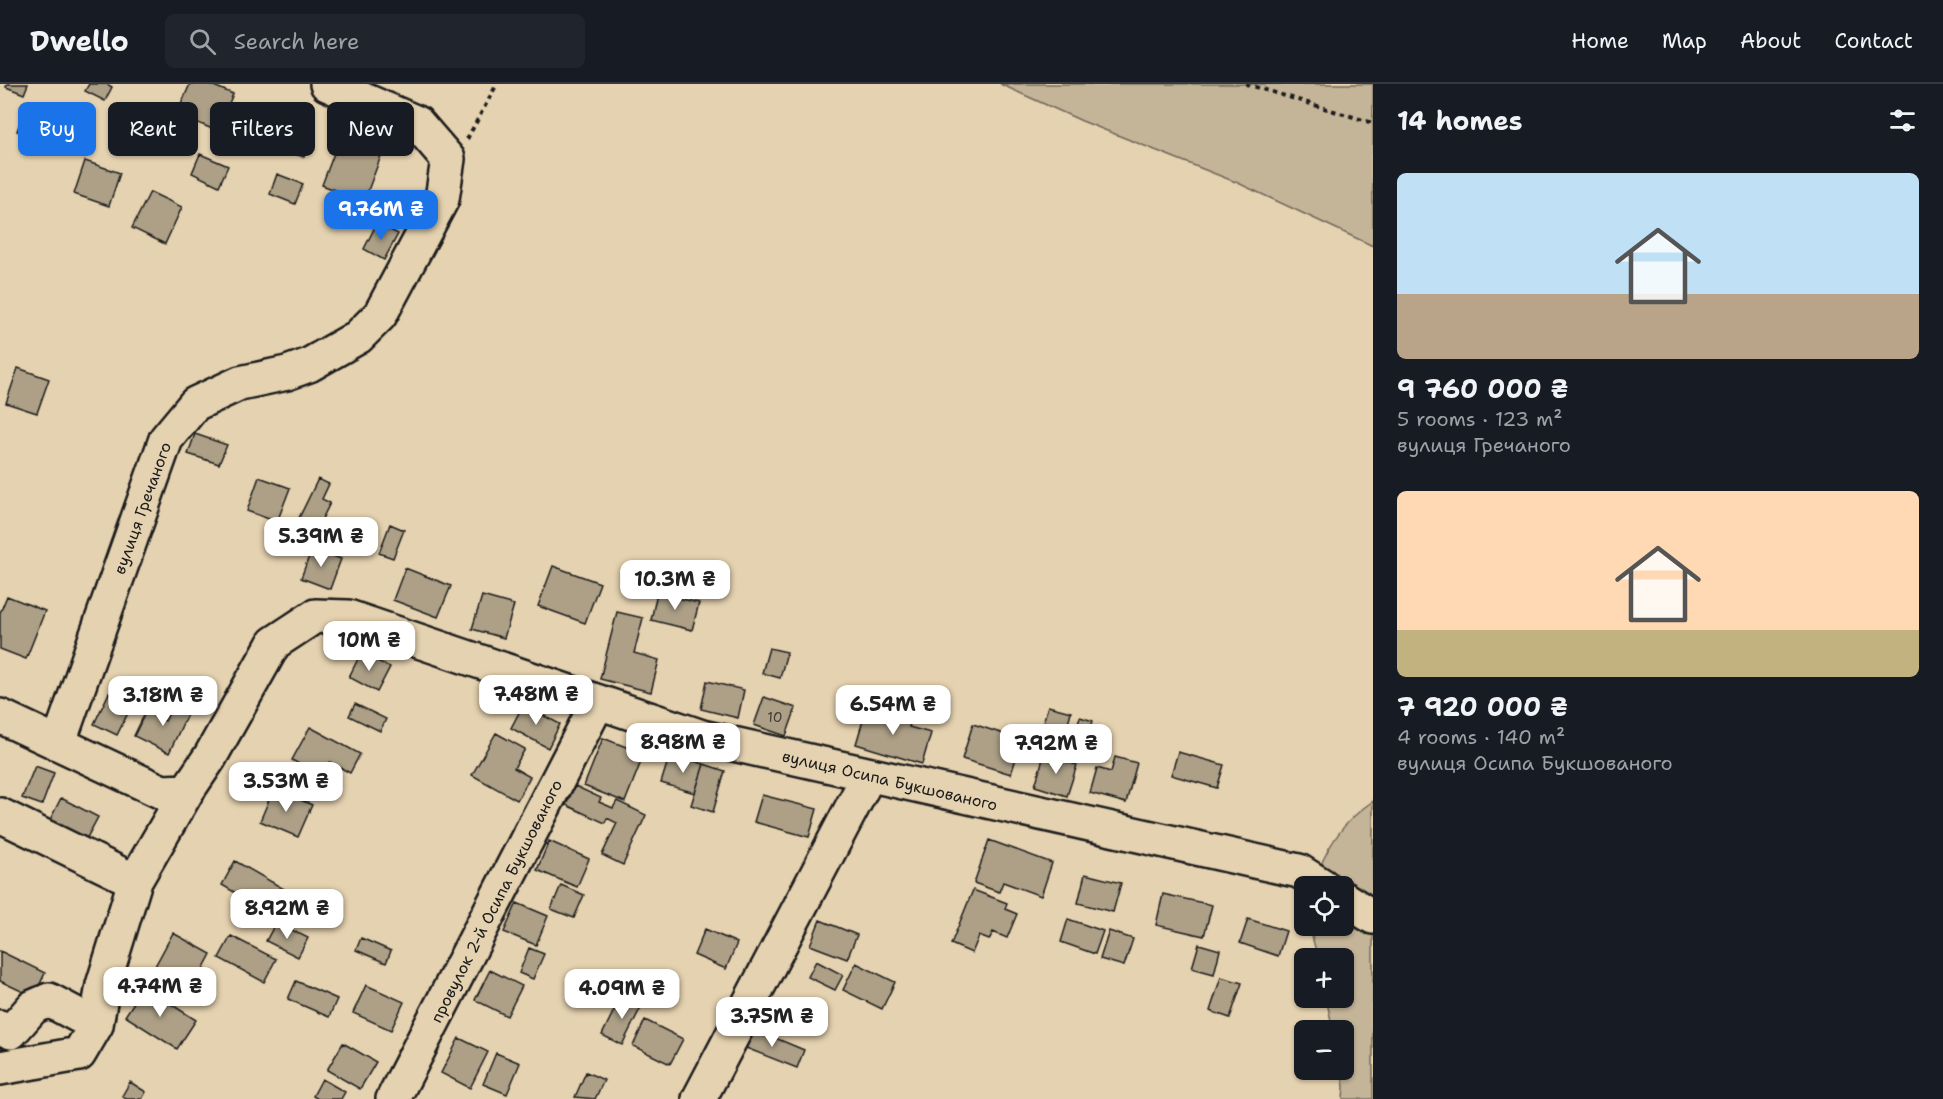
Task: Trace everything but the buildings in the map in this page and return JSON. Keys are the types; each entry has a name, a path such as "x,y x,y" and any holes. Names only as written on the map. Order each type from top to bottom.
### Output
{"street":[{"path":"327,84 417,123 448,159"},
{"name":"вулиця Гречаного","path":"59,742 166,439 195,404 240,383 288,374 358,337 380,315 442,199 448,159"},
{"name":"вулиця Осипа Букшованого","path":"0,1068 79,1054 96,1025 106,975 135,881 187,791 210,757 274,643 315,616 348,617 702,737 1299,871 1307,876"},
{"name":"провулок 2-й Осипа Букшованого","path":"393,1099 598,702"},
{"path":"0,716 162,792 187,791"},
{"path":"699,1099 869,775"},
{"path":"0,814 135,881"},
{"path":"1354,905 1373,917"},
{"path":"0,1027 11,1032 33,1007 50,1000 96,1025"}],"path":[{"path":"448,159 470,137 497,84"},
{"path":"1246,84 1373,123"}],"shaded area":[{"path":"1000,84 1373,84 1373,246 1238,183 1082,121"},
{"path":"1373,801 1373,1099 1343,1099 1343,1080 1354,1080 1354,1020 1331,1020 1328,1008 1354,1008 1354,948 1315,948 1312,936 1354,936 1354,876 1317,876 1335,838 1362,809"}]}
